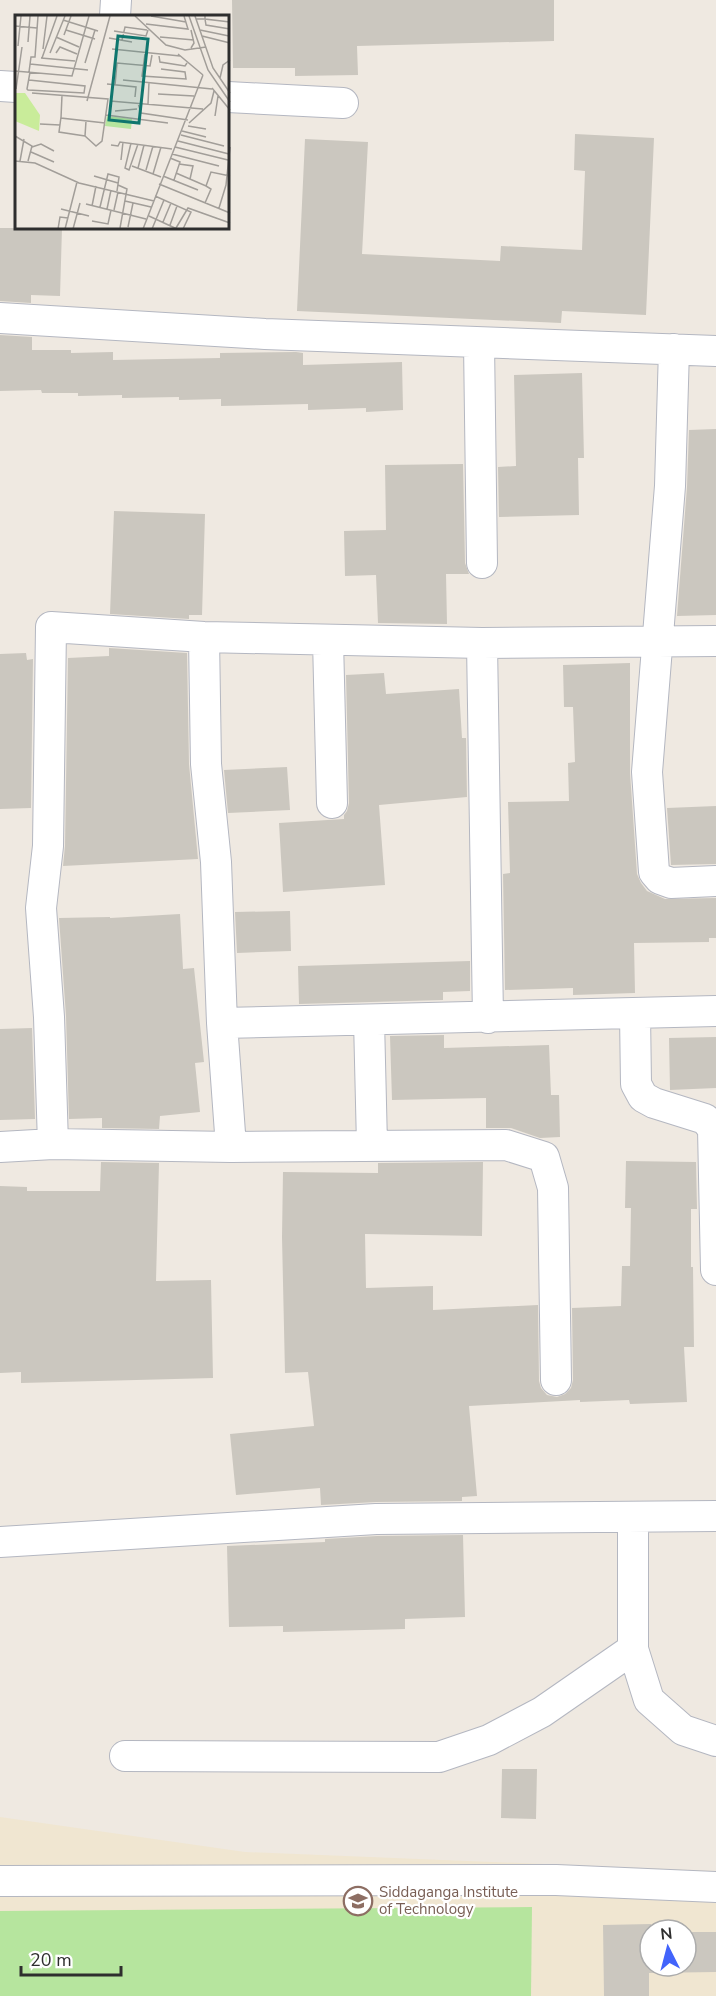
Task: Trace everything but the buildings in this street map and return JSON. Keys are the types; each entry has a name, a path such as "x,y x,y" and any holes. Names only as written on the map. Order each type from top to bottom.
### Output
{"street":[{"path":"115,15 116,0"},
{"path":"0,86 15,87"},
{"path":"230,98 343,103"},
{"path":"0,318 254,334 716,351"},
{"path":"479,343 482,564"},
{"path":"674,349 670,486 647,772 654,872 660,879 671,883 716,881"},
{"path":"53,1144 49,1017 41,908 48,846 51,627 204,637 328,640 483,643 716,641"},
{"path":"204,637 206,764 216,862 222,1023 231,1147"},
{"path":"328,640 332,802"},
{"path":"483,643 488,1018"},
{"path":"222,1023 716,1011"},
{"path":"635,1014 636,1084 642,1097 705,1119 713,1129 716,1270"},
{"path":"369,1020 372,1145"},
{"path":"0,1147 53,1144 231,1147 506,1145 544,1157 553,1188 555,1380"},
{"path":"0,1542 376,1519 716,1516"},
{"path":"633,1517 633,1649 649,1700 682,1730 716,1741"},
{"path":"125,1756 439,1757 489,1740 542,1712 633,1649"},
{"path":"0,1881 556,1880 716,1887"}],"shaded area":[{"name":"Siddaganga Institute of Technology","path":"0,1817 245,1852 716,1871 716,1996 0,1996"}],"green space":[{"path":"532,1907 531,1996 0,1996 0,1911"}],"place":[{"name":"Siddaganga Institute of Technology","path":"358,1901"}]}
